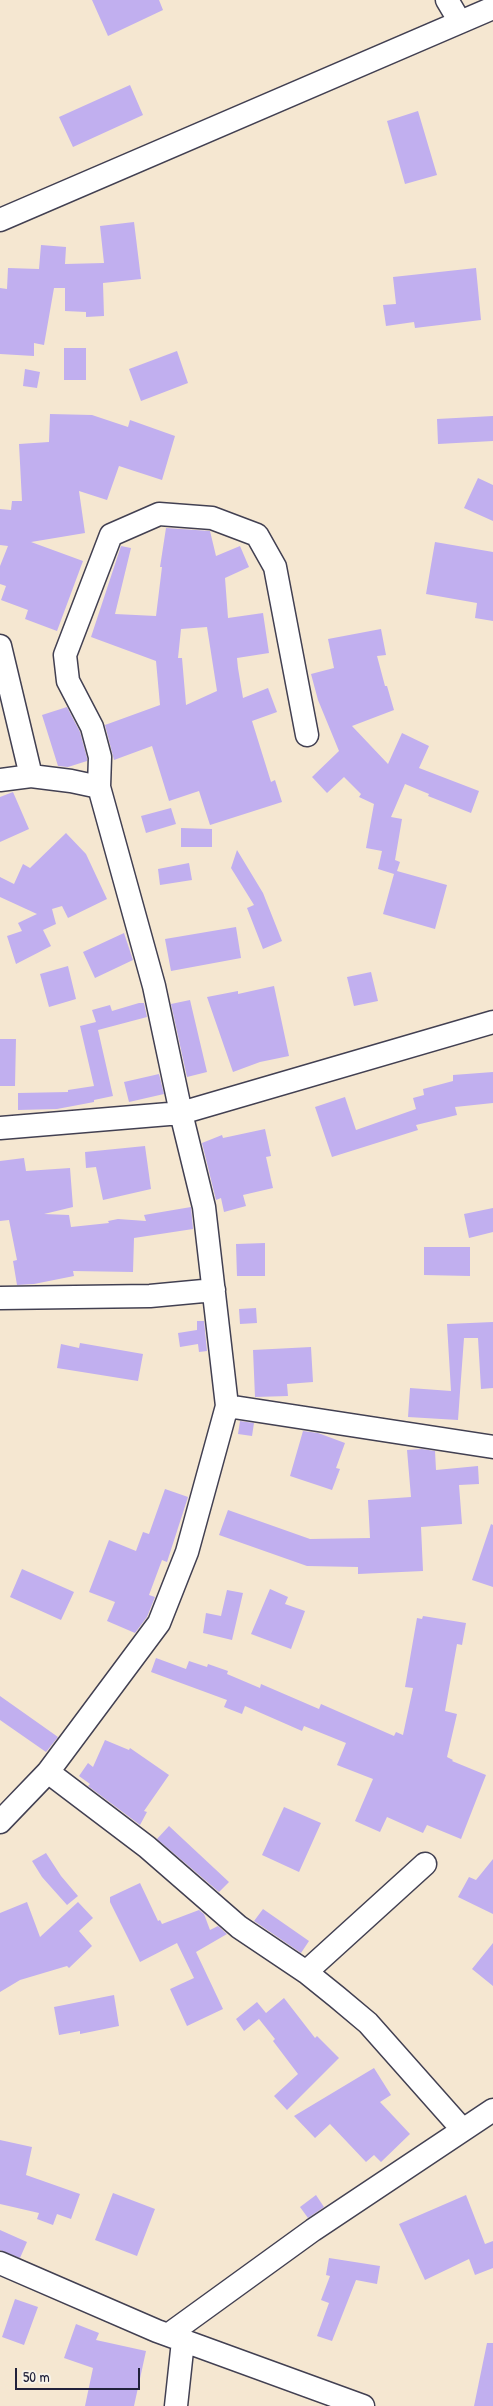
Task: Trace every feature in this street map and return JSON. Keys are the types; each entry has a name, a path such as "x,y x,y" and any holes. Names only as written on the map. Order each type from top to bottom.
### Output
{"street":[{"path":"447,0 460,22"},
{"path":"0,220 493,8"},
{"path":"0,1822 48,1772 159,1624 187,1552 227,1406 204,1207 181,1113 154,986 98,787 100,757 92,727 68,681 65,655 111,535 159,514 212,518 257,535 275,567 307,735"},
{"path":"0,646 31,776"},
{"path":"0,780 31,776 71,781 98,787"},
{"path":"0,1128 181,1113 493,1022"},
{"path":"0,1298 150,1296 214,1290"},
{"path":"227,1406 493,1448"},
{"path":"48,1772 148,1847 239,1927 306,1972 368,2024 462,2129"},
{"path":"306,1972 425,1864"},
{"path":"176,2338 313,2230 493,2110"},
{"path":"0,2263 176,2338 362,2406"},
{"path":"176,2338 176,2406"}],"building":[{"path":"92,0 159,0 163,10 108,36"},
{"path":"130,85 143,115 73,147 59,117"},
{"path":"418,111 437,175 405,184 387,121"},
{"path":"134,222 141,279 103,283 104,316 86,317 86,312 65,311 65,288 54,288 44,345 34,343 34,356 0,354 0,288 7,289 8,268 39,269 41,245 66,247 65,264 104,263 100,226"},
{"path":"476,268 481,320 415,328 414,322 386,326 383,305 396,304 393,277"},
{"path":"64,348 86,348 86,380 64,380"},
{"path":"177,351 188,383 141,401 129,369"},
{"path":"25,369 40,372 37,388 23,386"},
{"path":"50,414 92,415 128,427 130,420 175,436 162,480 119,466 107,500 79,491 85,533 31,542 83,561 57,631 25,619 28,610 1,600 6,586 0,584 0,566 8,546 0,545 0,509 11,510 12,501 22,501 19,444 49,442"},
{"path":"493,416 493,441 438,444 437,419"},
{"path":"478,478 493,485 493,521 464,508"},
{"path":"166,528 210,531 216,556 240,546 249,567 225,578 228,618 263,613 269,653 237,658 238,668 243,698 268,688 277,712 252,721 271,782 275,780 282,802 210,825 199,791 169,801 152,746 114,760 105,725 160,705 156,661 91,637 121,546 131,548 115,614 156,616 162,567 160,567","holes":["207,627 217,691 186,705 182,658 178,658 181,629"]},
{"path":"435,542 493,552 493,621 475,618 477,603 426,594"},
{"path":"381,629 386,655 377,656 394,710 352,726 388,764 402,733 429,746 419,768 479,791 471,813 428,796 429,794 405,784 391,817 402,819 395,860 400,862 397,871 447,885 435,929 383,914 394,874 378,869 382,851 366,848 374,804 359,797 361,794 344,777 327,793 312,777 339,751 318,700 311,674 334,668 328,639"},
{"path":"67,707 80,732 87,758 87,761 68,767 58,766 42,715"},
{"path":"13,792 29,829 0,842 0,797"},
{"path":"171,808 176,824 146,833 141,816"},
{"path":"181,828 212,829 212,847 181,847"},
{"path":"66,833 86,854 107,899 68,918 62,906 52,909 56,924 43,930 51,946 16,964 7,936 22,931 18,923 37,914 0,897 0,877 14,884 23,864 30,868"},
{"path":"237,850 263,893 282,941 263,949 247,908 254,905 231,868"},
{"path":"189,863 192,880 160,885 158,869"},
{"path":"236,927 241,958 171,971 165,939"},
{"path":"124,933 133,960 95,978 83,952"},
{"path":"68,966 76,999 49,1007 40,974"},
{"path":"371,972 378,1001 354,1006 347,977"},
{"path":"274,986 289,1056 260,1062 233,1072 207,997 238,991 238,994"},
{"path":"190,1000 207,1072 187,1077 171,1004"},
{"path":"144,1003 147,1017 98,1030 113,1096 94,1100 94,1102 57,1109 18,1110 18,1093 68,1092 68,1090 94,1086 80,1026 96,1022 92,1010 110,1005 112,1011"},
{"path":"0,1039 16,1039 15,1086 0,1086"},
{"path":"493,1072 493,1103 455,1107 457,1115 416,1125 418,1130 332,1157 315,1107 345,1097 356,1130 416,1109 413,1098 424,1095 423,1089 453,1081 453,1075"},
{"path":"159,1074 164,1094 129,1102 124,1082"},
{"path":"265,1129 271,1156 266,1157 273,1188 243,1195 246,1206 224,1212 221,1198 216,1200 202,1143 222,1135 223,1138"},
{"path":"145,1146 151,1189 103,1200 96,1167 86,1168 85,1152"},
{"path":"24,1158 26,1171 70,1168 73,1207 44,1214 69,1215 71,1227 109,1223 108,1221 118,1219 146,1221 144,1215 191,1207 193,1229 134,1238 133,1272 73,1271 74,1276 34,1284 17,1285 13,1261 17,1260 9,1220 0,1221 0,1161"},
{"path":"493,1208 493,1232 469,1238 464,1214"},
{"path":"265,1243 265,1276 237,1276 236,1244"},
{"path":"424,1247 470,1247 470,1276 424,1275"},
{"path":"256,1308 257,1323 240,1324 239,1309"},
{"path":"197,1321 204,1321 207,1351 199,1352 198,1344 180,1347 178,1333 197,1330"},
{"path":"493,1322 493,1388 481,1389 478,1338 464,1338 458,1420 408,1417 410,1388 451,1391 447,1324"},
{"path":"80,1343 143,1354 138,1381 57,1368 61,1344 79,1348"},
{"path":"311,1347 313,1382 287,1384 288,1396 255,1397 253,1350"},
{"path":"240,1421 254,1423 252,1436 238,1434"},
{"path":"303,1431 318,1433 345,1443 336,1468 340,1469 332,1490 290,1476"},
{"path":"422,1449 435,1451 436,1470 478,1466 479,1484 459,1485 462,1524 421,1527 423,1571 358,1574 358,1567 307,1566 219,1535 228,1510 310,1539 370,1538 368,1500 411,1497 407,1450"},
{"path":"165,1489 188,1497 167,1562 162,1560 149,1595 155,1597 147,1617 135,1633 107,1621 115,1602 89,1592 109,1540 136,1551 143,1532 149,1534"},
{"path":"491,1524 493,1525 493,1587 472,1580"},
{"path":"22,1569 74,1592 61,1620 10,1597"},
{"path":"270,1589 288,1597 285,1604 305,1611 291,1649 251,1634"},
{"path":"227,1590 243,1593 232,1640 203,1633 206,1613 221,1616"},
{"path":"423,1616 466,1623 462,1645 457,1644 445,1711 457,1714 447,1757 452,1761 486,1775 461,1839 427,1825 423,1833 387,1817 380,1832 355,1821 373,1779 337,1765 346,1743 304,1726 302,1731 245,1706 242,1714 224,1707 227,1700 151,1672 156,1658 186,1669 189,1661 207,1667 208,1664 228,1671 227,1674 260,1688 261,1684 319,1709 321,1704 394,1736 396,1732 403,1735 413,1688 405,1687 417,1618 422,1619"},
{"path":"0,1696 58,1737 46,1752 0,1720"},
{"path":"105,1740 129,1750 130,1748 169,1775 144,1811 147,1812 140,1825 88,1786 90,1784 79,1776 88,1763 93,1767"},
{"path":"284,1807 321,1823 299,1872 262,1855"},
{"path":"169,1826 229,1882 219,1892 157,1839"},
{"path":"46,1853 61,1876 78,1896 67,1905 42,1877 32,1861"},
{"path":"493,1859 493,1914 458,1897 469,1877 476,1880"},
{"path":"140,1883 158,1921 160,1920 162,1924 199,1910 204,1914 210,1930 218,1926 227,1934 196,1952 223,2009 187,2026 170,1989 194,1978 177,1943 140,1962 110,1902 110,1897"},
{"path":"27,1902 40,1937 78,1902 93,1918 79,1931 92,1946 69,1968 67,1966 20,1980 0,1992 0,1913"},
{"path":"263,1909 309,1941 301,1953 254,1921"},
{"path":"493,1943 493,1986 472,1969"},
{"path":"114,1995 119,2026 80,2034 80,2031 59,2035 54,2007"},
{"path":"284,1998 315,2038 317,2036 339,2058 287,2110 274,2096 298,2074 259,2019 244,2031 236,2019 257,2002 266,2013"},
{"path":"374,2068 391,2095 380,2102 410,2134 381,2162 374,2155 366,2162 330,2124 315,2138 294,2116"},
{"path":"0,2140 32,2147 26,2175 80,2194 71,2219 57,2214 53,2225 37,2219 39,2213 0,2204"},
{"path":"113,2193 155,2209 137,2256 95,2240"},
{"path":"316,2195 324,2207 308,2218 300,2207"},
{"path":"466,2195 485,2244 493,2241 493,2268 475,2275 469,2259 425,2280 399,2224"},
{"path":"0,2230 27,2242 20,2258 0,2250"},
{"path":"329,2258 380,2266 377,2284 356,2280 332,2341 317,2336 329,2303 321,2300 330,2276 326,2275"},
{"path":"15,2299 38,2307 24,2345 2,2337"},
{"path":"76,2324 99,2333 96,2340 146,2351 134,2406 85,2406 93,2368 64,2358"},
{"path":"487,2343 493,2343 493,2406 474,2406"}]}
